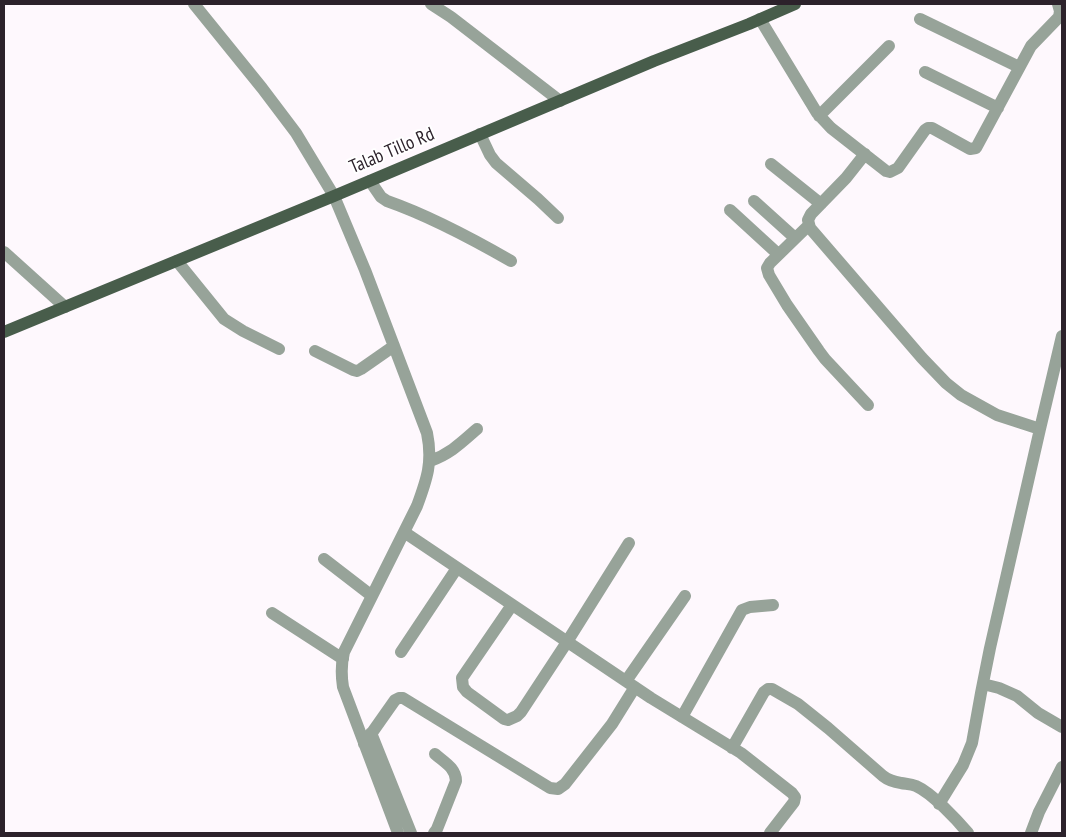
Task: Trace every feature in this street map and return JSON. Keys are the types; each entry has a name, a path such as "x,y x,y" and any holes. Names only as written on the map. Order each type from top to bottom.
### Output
{"main road":[{"name":"Talab Tillo Rd","path":"4,332 795,4"}],"street":[{"path":"194,4 290,125 334,196 365,270 427,433 435,459"},
{"path":"430,4 560,100"},
{"path":"760,19 819,116 831,128 886,171 890,172 898,168 925,130 930,127 970,149 974,149 980,143 1031,46 1059,17 1058,4"},
{"path":"920,18 1019,67"},
{"path":"819,116 889,46"},
{"path":"926,72 998,108"},
{"path":"480,134 496,163 558,218"},
{"path":"865,154 846,178 809,217 809,225 889,320 946,383 968,399 997,415 1040,429"},
{"path":"771,164 821,204"},
{"path":"370,181 381,197 387,201 455,230 511,261"},
{"path":"754,201 795,238"},
{"path":"730,210 778,254"},
{"path":"809,225 770,262 767,271 787,305 825,360 868,406"},
{"path":"4,252 65,307"},
{"path":"176,261 224,319 279,349"},
{"path":"939,804 963,765 974,734 983,684 1062,336"},
{"path":"314,351 357,371 394,346"},
{"path":"404,833 368,738 343,687 341,674 342,659 417,506 435,459 455,448 477,429"},
{"path":"404,532 630,684 732,748 776,779 795,797 794,802 770,833"},
{"path":"512,605 462,678 463,687 467,692 508,720 517,716 568,642 629,543"},
{"path":"324,559 372,596"},
{"path":"401,652 458,568"},
{"path":"368,738 395,700 403,698 550,788 558,789 565,784 618,715 630,684 685,596"},
{"path":"682,717 742,610 747,607 773,605"},
{"path":"272,613 342,659"},
{"path":"983,684 1012,692 1038,713 1062,727"},
{"path":"732,748 764,692 772,689 789,698 828,728 882,776 898,783 913,784 918,787 939,804 968,833"},
{"path":"434,833 438,829 456,781 452,768 435,754"},
{"path":"1031,833 1039,812 1062,767"}]}
